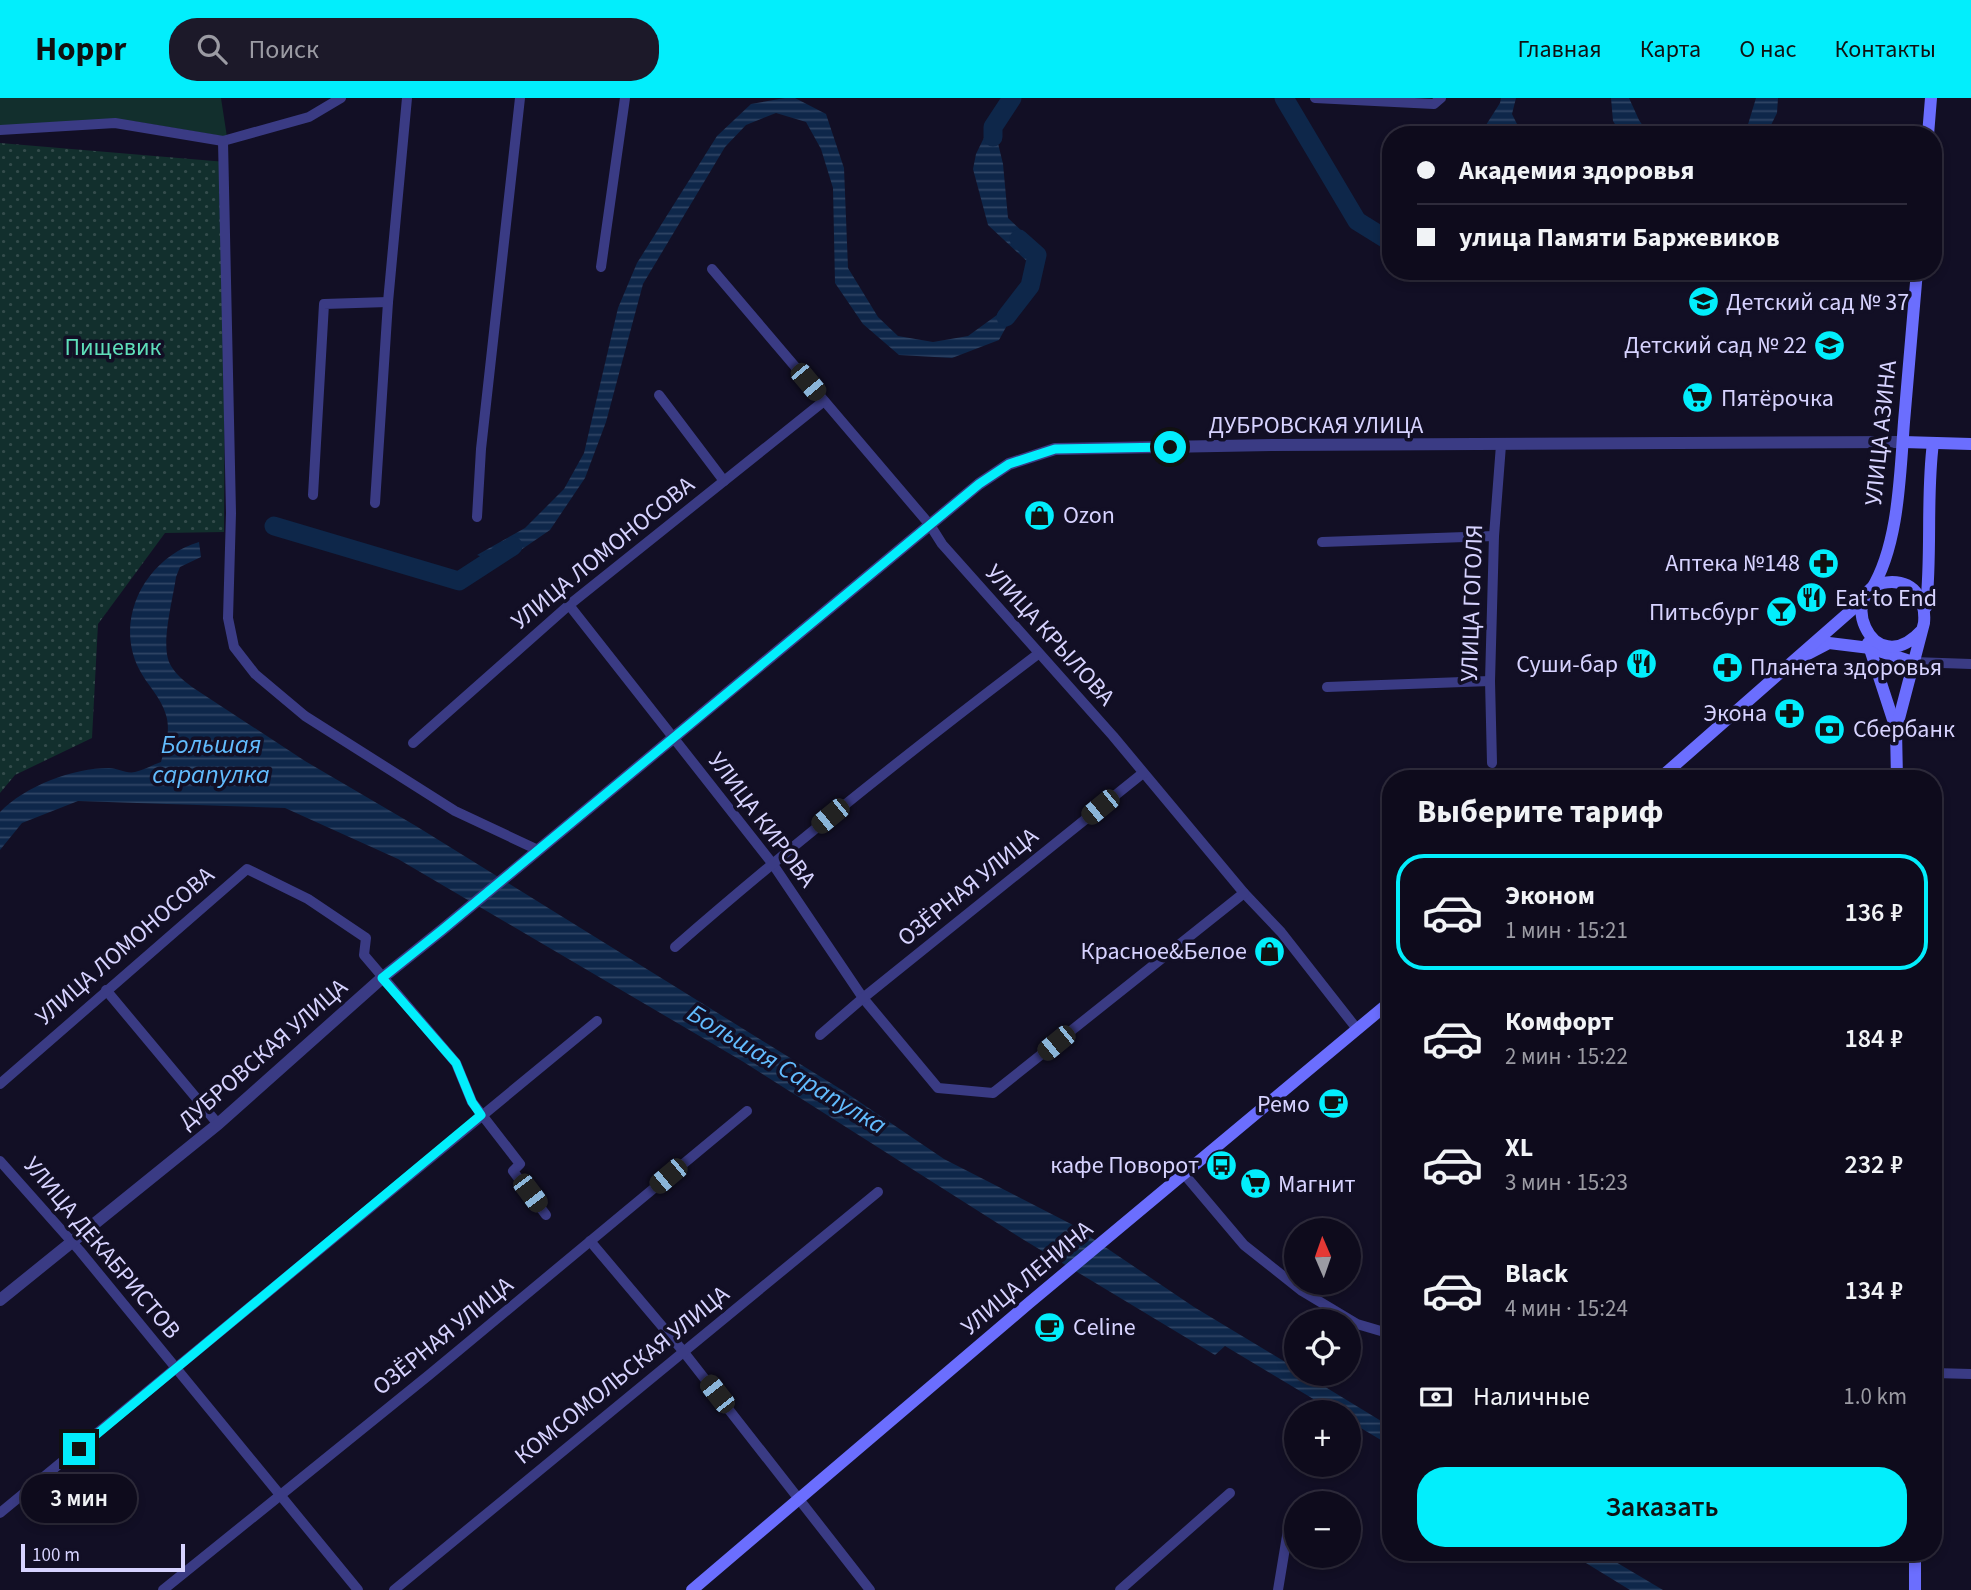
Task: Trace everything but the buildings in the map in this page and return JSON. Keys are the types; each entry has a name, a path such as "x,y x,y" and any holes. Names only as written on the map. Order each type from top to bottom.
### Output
{"main road":[{"path":"1929,126 1931,98"},
{"name":"УЛИЦА АЗИНА","path":"1866,596 1881,574 1891,539 1903,442 1916,280"},
{"name":"ДУБРОВСКАЯ УЛИЦА","path":"1903,442 1971,444"},
{"path":"1897,770 1896,730 1922,631 1929,578 1929,474 1933,443"},
{"path":"1669,770 1866,596 1885,583 1903,584 1918,594 1925,613"},
{"path":"1866,596 1861,618 1863,627 1896,730"},
{"path":"1863,627 1875,641 1892,646 1909,642 1922,631"},
{"path":"1766,685 1808,654 1829,643 1870,648 1913,662"},
{"name":"УЛИЦА ЛЕНИНА","path":"692,1590 1029,1303 1382,1008"},
{"path":"1914,1561 1916,1590"}],"street":[{"path":"0,130 115,123 223,141 309,117 341,98"},
{"path":"375,503 388,302 407,98"},
{"path":"477,517 484,422 520,98"},
{"path":"601,267 625,98"},
{"path":"1315,98 1434,104 1441,98"},
{"path":"223,141 231,513 228,618 234,647 255,674 305,716 456,811 538,850"},
{"name":"УЛИЦА КРЫЛОВА","path":"712,269 930,525 942,544 1113,736 1244,893 1281,932 1357,1029"},
{"path":"313,495 324,304 388,302"},
{"path":"659,395 724,481"},
{"name":"УЛИЦА ЛОМОНОСОВА","path":"413,743 569,605 824,401"},
{"name":"ДУБРОВСКАЯ УЛИЦА","path":"0,1300 218,1124 382,978 979,484 1009,464 1055,449 1903,442"},
{"name":"УЛИЦА ГОГОЛЯ","path":"1492,763 1490,681 1494,536 1501,444"},
{"path":"1322,542 1494,536"},
{"name":"УЛИЦА КИРОВА","path":"569,605 772,863 863,998"},
{"path":"675,947 772,863 907,753 1038,654"},
{"path":"1913,662 1971,663"},
{"path":"1328,687 1490,681"},
{"name":"ОЗЁРНАЯ УЛИЦА","path":"820,1035 1143,773"},
{"name":"УЛИЦА ЛОМОНОСОВА","path":"0,1084 247,869 307,900 366,938 364,955 382,978"},
{"path":"863,998 938,1088 993,1093 1244,893"},
{"path":"382,978 456,1063 472,1102 520,1164 513,1171 546,1215"},
{"path":"106,990 218,1124"},
{"path":"0,1513 597,1021"},
{"name":"ОЗЁРНАЯ УЛИЦА","path":"163,1590 747,1111"},
{"name":"УЛИЦА ДЕКАБРИСТОВ","path":"0,1161 72,1242 358,1590"},
{"path":"1184,1174 1244,1245 1302,1290 1357,1324 1382,1331"},
{"name":"КОМСОМОЛЬСКАЯ УЛИЦА","path":"394,1590 878,1192"},
{"path":"590,1241 683,1351 870,1590"},
{"path":"1942,1373 1971,1374"},
{"path":"1120,1590 1230,1493"},
{"path":"1278,1590 1284,1554"}],"green space":[{"path":"0,98 221,98 227,137 132,121 0,131"},
{"name":"Пищевик","path":"0,143 226,162 224,532 165,533 98,624 92,738 15,775 0,793"}],"water":[{"path":"795,98 826,114 844,168 848,268 878,317 898,336 933,342 968,336 1023,296 999,340 952,358 899,355 863,324 835,283 833,188 821,149 806,122 776,113 746,125 725,147 643,284 606,422 585,478 550,530 515,554 491,560 477,555 525,528 564,489 584,453 618,308 637,263 717,136 751,104"},
{"path":"1501,98 1516,98 1512,114 1516,126 1486,125"},
{"path":"1611,98 1629,98 1643,126 1616,126 1613,121"},
{"path":"1756,98 1778,98 1777,113 1770,126 1748,126"},
{"path":"996,113 1007,119 997,139 1003,164 1008,218 1040,248 1032,266 988,225 973,169 976,154"},
{"name":"Большая сарапулка","path":"199,542 201,557 180,567 176,577 166,643 171,666 192,687 305,761 416,826 842,1090 944,1159 1071,1224 1194,1307 1284,1361 1284,1381 1225,1346 1215,1355 1024,1240 742,1061 398,859 285,808 78,801 22,823 0,850 0,812 23,794 50,780 80,771 109,768 132,772 161,762 167,739 167,721 161,702 139,669 132,650 130,630 133,610 140,592 150,575 164,561"},
{"path":"1292,1386 1324,1386 1347,1400 1315,1400"},
{"path":"1361,1409 1382,1422 1382,1441 1361,1428"},
{"path":"1583,1561 1614,1561 1663,1590 1630,1590"}],"waterway":[{"name":"Большая Сарапулка","path":"993,137 993,127 1012,98"},
{"name":"Большая Сарапулка","path":"1284,98 1357,221 1382,237"},
{"name":"Большая Сарапулка","path":"1006,317 1030,286 1037,255 1019,239"},
{"name":"Большая Сарапулка","path":"274,526 459,581 513,546"}],"place":[{"name":"Детский сад № 37","path":"1703,302"},
{"name":"Детский сад № 22","path":"1830,345"},
{"name":"Пятёрочка","path":"1698,398"},
{"name":"Ozon","path":"1040,515"},
{"name":"Аптека №148","path":"1823,563"},
{"name":"Eat to End","path":"1812,598"},
{"name":"Питьсбург","path":"1782,612"},
{"name":"Суши-бар","path":"1641,664"},
{"name":"Планета здоровья","path":"1727,667"},
{"name":"Экона","path":"1790,713"},
{"name":"Сбербанк","path":"1830,729"},
{"name":"Красное&Белое","path":"1270,951"},
{"name":"Ремо","path":"1333,1104"},
{"name":"кафе Поворот","path":"1222,1165"},
{"name":"Магнит","path":"1255,1184"},
{"name":"Celine","path":"1050,1327"}],"route":[{"path":"79,1449 481,1115 472,1102 456,1063 382,978 979,484 1009,464 1055,449 1170,447"}]}
